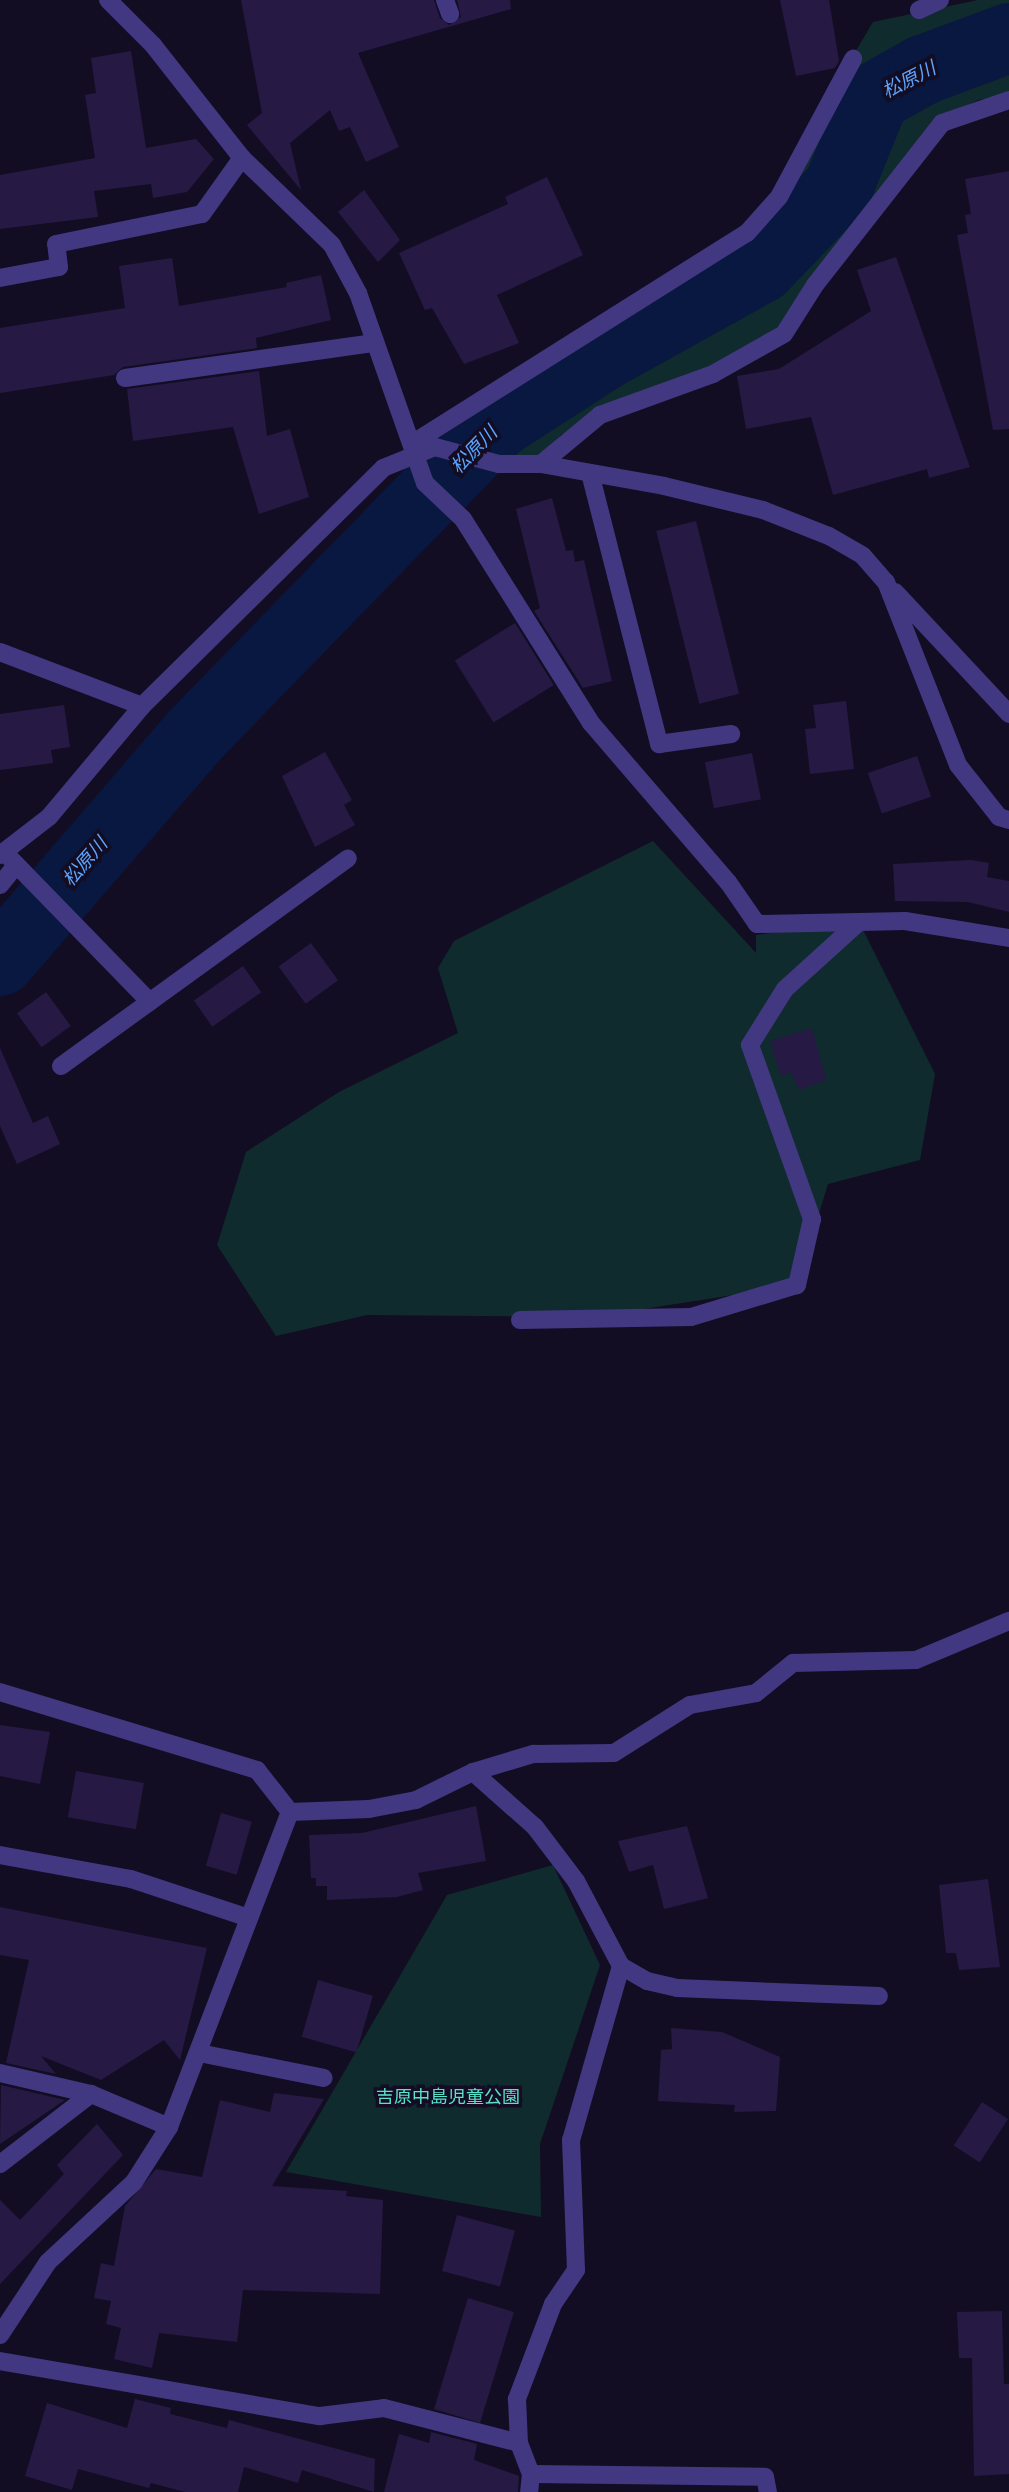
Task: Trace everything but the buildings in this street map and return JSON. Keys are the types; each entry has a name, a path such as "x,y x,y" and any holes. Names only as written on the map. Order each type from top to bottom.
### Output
{"street":[{"path":"108,0 153,45 242,158 332,245 358,293 373,343 425,483 463,519 591,723 728,882 757,924 905,921 1009,938"},
{"path":"919,10 940,0"},
{"path":"0,885 12,862 142,706 383,468 747,233 779,197 853,59"},
{"path":"541,464 600,415 713,374 784,334 815,285 942,123 1009,100"},
{"path":"0,278 59,267 56,244 202,214 242,158"},
{"path":"125,378 373,343"},
{"path":"414,448 435,447 499,464 541,464 590,473 763,510 829,536 863,556 1009,714"},
{"path":"590,473 659,744 731,734"},
{"path":"886,582 958,765 999,817 1009,820"},
{"path":"0,652 142,706"},
{"path":"61,1066 348,858"},
{"path":"12,862 150,1002"},
{"path":"520,1320 691,1317 797,1285 812,1219 750,1045 785,989 859,922"},
{"path":"290,1812 369,1809 416,1800 473,1772 533,1754 614,1753 690,1705 756,1693 793,1663 916,1660 1009,1621"},
{"path":"0,1692 257,1770 290,1812"},
{"path":"473,1772 534,1827 576,1881 621,1966 647,1981 677,1988 879,1996"},
{"path":"0,2335 48,2262 134,2182 169,2127 199,2053 246,1917 290,1812"},
{"path":"0,1855 131,1879 246,1917"},
{"path":"621,1966 571,2140 576,2270 553,2304 517,2399 519,2443 530,2483 765,2477 768,2492"},
{"path":"199,2053 324,2078"},
{"path":"0,2073 91,2094 169,2127"},
{"path":"0,2164 91,2094"},
{"path":"0,2361 320,2416 384,2408 519,2443"}],"green space":[{"path":"978,0 1009,0 1009,95 978,100 939,120 776,338 561,435 535,464 445,431 740,247 873,22"},
{"path":"653,841 756,953 756,935 859,922 935,1074 920,1160 828,1184 797,1285 592,1317 367,1315 276,1336 217,1245 246,1152 339,1092 458,1033 438,968 454,941"},
{"name":"吉原中島児童公園","path":"553,1865 600,1965 540,2144 541,2217 286,2172 447,1895"}],"waterway":[{"name":"松原川","path":"0,961 198,732 499,423 603,356 761,268 838,188 875,97 923,70 1009,38"}]}
